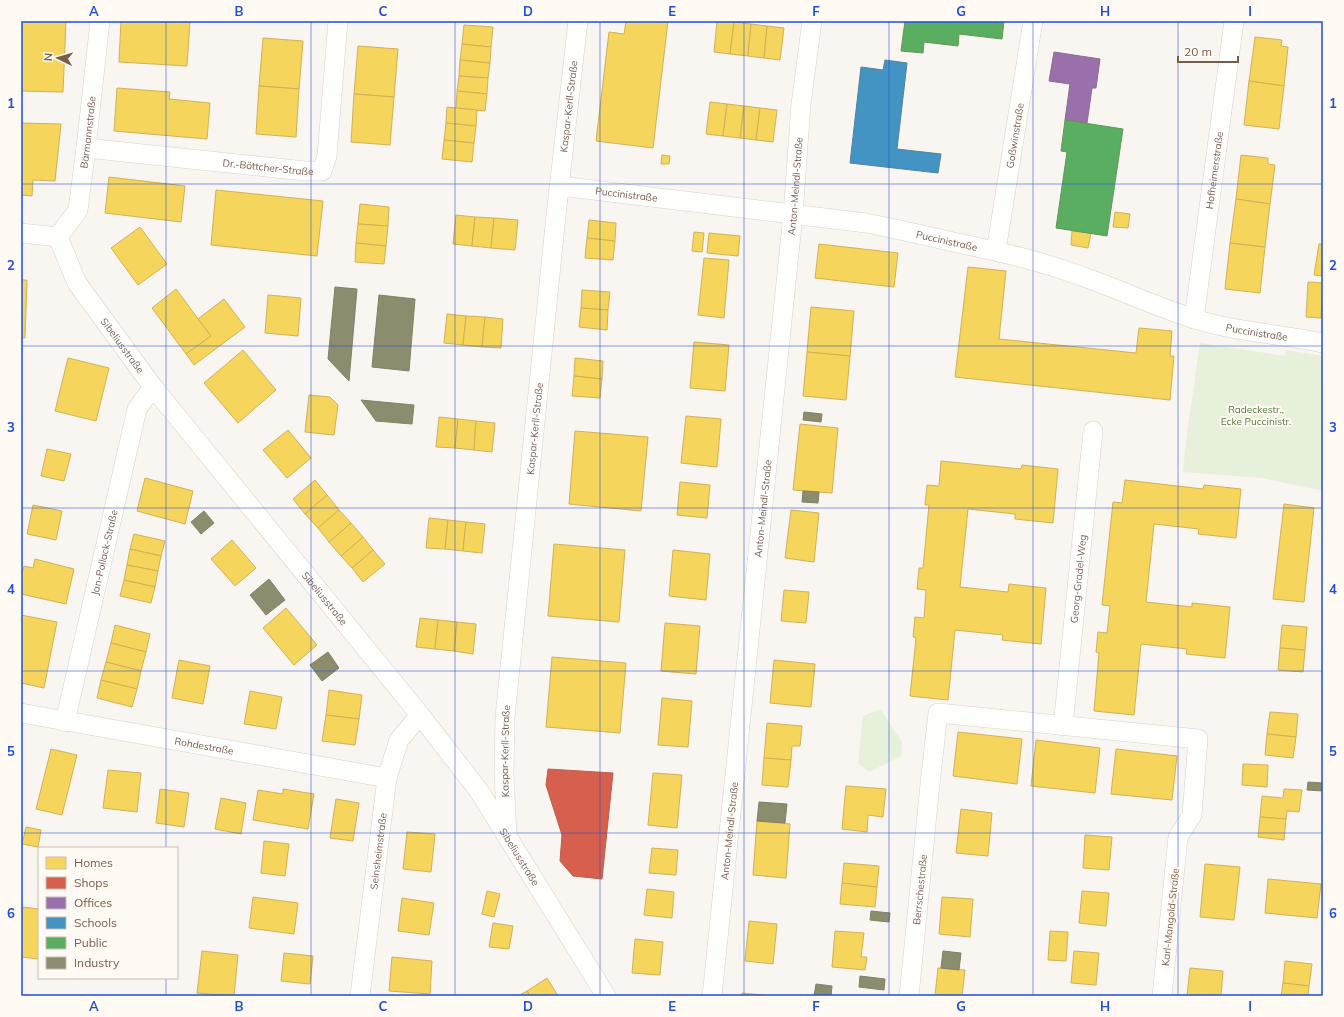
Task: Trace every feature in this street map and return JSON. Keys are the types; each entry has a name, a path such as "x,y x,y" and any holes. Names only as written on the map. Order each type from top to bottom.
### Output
{"street":[{"name":"Bärmannstraße","path":"58,237 78,210 100,21"},
{"name":"Dr.-Böttcher-Straße","path":"86,148 298,171 322,171 327,156 338,21"},
{"name":"Kaspar-Kerll-Straße","path":"508,837 504,774 505,717 578,21"},
{"name":"Anton-Meindl-Straße","path":"712,996 793,214 801,104 812,21"},
{"name":"Goßwinstraße","path":"996,251 1033,21"},
{"name":"Hofheimerstraße","path":"1194,319 1234,21"},
{"name":"Puccinistraße","path":"560,186 793,214 893,228 996,251 1081,275 1194,319 1222,327 1292,336 1323,343"},
{"path":"21,233 58,237"},
{"name":"Sibeliusstraße","path":"58,237 77,283 152,388 420,715 479,792 606,996"},
{"name":"Jan-Pollack-Straße","path":"65,722 137,409 152,388"},
{"name":"Georg-Gradel-Weg","path":"1063,726 1093,431"},
{"name":"Rohdestraße","path":"21,713 387,778"},
{"name":"Berrschestraße","path":"909,996 938,713 1063,726"},
{"name":"Seinsheimstraße","path":"360,996 387,778 399,740 420,715"},
{"name":"Karl-Mangold-Straße","path":"1063,726 1198,739 1192,815 1178,837 1162,996"}],"green space":[{"name":"Radeckestr., Ecke Puccinistr.","path":"1200,343 1285,356 1285,350 1323,356 1323,491 1262,478 1183,472 1186,440"},
{"path":"880,709 902,742 901,756 869,772 858,763 863,716"}],"building: Homes":[{"path":"21,21 66,21 63,92 21,91"},
{"path":"121,21 190,21 187,66 119,62"},
{"path":"626,21 668,21 653,148 596,141 609,32 624,34"},
{"path":"717,21 734,22 730,54 714,52"},
{"path":"734,22 751,24 748,56 730,54"},
{"path":"751,24 767,26 764,58 748,56"},
{"path":"464,25 493,27 491,47 462,44"},
{"path":"767,26 784,28 780,60 764,58"},
{"path":"1255,37 1282,40 1281,46 1288,47 1284,86 1249,81"},
{"path":"263,38 303,41 299,89 259,86"},
{"path":"462,44 491,47 490,63 460,60"},
{"path":"358,46 398,49 394,97 354,94"},
{"path":"460,60 490,63 488,78 459,76"},
{"path":"459,76 488,78 487,94 457,91"},
{"path":"1249,81 1284,86 1279,129 1244,125"},
{"path":"259,86 299,89 296,137 256,134"},
{"path":"117,88 170,92 169,99 210,103 207,139 114,131"},
{"path":"457,91 487,94 485,111 456,108"},
{"path":"354,94 394,97 390,145 351,142"},
{"path":"710,102 727,104 723,136 706,134"},
{"path":"727,104 744,106 740,138 723,136"},
{"path":"744,106 760,108 756,140 740,138"},
{"path":"447,107 477,110 476,126 446,123"},
{"path":"760,108 777,110 773,142 756,140"},
{"path":"21,123 61,124 55,181 33,180 32,196 21,195"},
{"path":"446,123 476,126 474,143 444,140"},
{"path":"444,140 474,143 472,162 442,159"},
{"path":"662,155 670,156 669,164 661,164"},
{"path":"1241,155 1268,158 1268,164 1275,165 1270,204 1236,199"},
{"path":"109,177 185,186 181,222 105,213"},
{"path":"216,190 323,201 317,256 211,245"},
{"path":"1236,199 1270,204 1265,247 1230,243"},
{"path":"360,204 389,207 388,226 358,224"},
{"path":"1115,212 1130,214 1128,228 1113,227"},
{"path":"456,215 475,217 472,246 453,244"},
{"path":"475,217 494,218 491,248 472,246"},
{"path":"494,218 518,220 515,250 491,248"},
{"path":"589,220 616,223 615,241 587,238"},
{"path":"358,224 388,226 386,246 356,243"},
{"path":"140,227 167,264 138,285 111,248"},
{"path":"1072,231 1091,233 1088,248 1071,245"},
{"path":"694,232 704,233 702,252 692,251"},
{"path":"709,233 740,236 738,256 707,253"},
{"path":"587,238 615,241 613,260 585,258"},
{"path":"356,243 386,246 384,264 355,262"},
{"path":"1230,243 1265,247 1260,293 1225,289"},
{"path":"819,244 898,253 894,287 815,278"},
{"path":"1319,244 1323,244 1323,276 1314,275"},
{"path":"704,258 729,260 724,318 698,315"},
{"path":"968,267 1006,271 999,339 1136,353 1139,328 1172,331 1170,356 1174,356 1170,400 955,377"},
{"path":"21,280 27,280 25,338 21,338"},
{"path":"1308,282 1323,283 1321,318 1306,317"},
{"path":"176,289 211,336 186,354 152,308"},
{"path":"582,290 610,292 608,310 581,308"},
{"path":"268,295 301,298 298,336 265,333"},
{"path":"224,299 245,327 194,365 186,354 211,336 198,319"},
{"path":"811,307 854,311 850,356 807,352"},
{"path":"581,308 608,310 607,330 579,327"},
{"path":"447,314 466,316 463,345 444,343"},
{"path":"466,316 485,317 482,347 463,345"},
{"path":"485,317 503,319 501,348 482,347"},
{"path":"694,342 729,345 725,391 690,388"},
{"path":"243,350 276,390 238,423 204,383"},
{"path":"807,352 850,356 846,400 803,396"},
{"path":"68,358 109,368 96,421 55,411"},
{"path":"575,358 603,361 602,379 574,376"},
{"path":"574,376 602,379 600,398 572,396"},
{"path":"309,395 330,397 338,405 334,435 305,432"},
{"path":"686,416 721,419 717,467 681,463"},
{"path":"439,417 458,419 455,448 436,447"},
{"path":"458,419 476,421 474,450 455,448"},
{"path":"476,421 495,423 492,452 474,450"},
{"path":"800,424 838,428 832,493 793,490"},
{"path":"288,430 311,458 287,478 263,450"},
{"path":"575,431 648,437 641,511 569,504"},
{"path":"47,449 71,454 64,481 41,476"},
{"path":"941,461 1021,469 1022,465 1058,469 1053,523 1015,519 1015,514 968,509 960,587 1008,592 1009,584 1046,588 1041,644 1002,640 1003,635 955,630 948,700 910,696 916,638 913,637 915,617 924,618 926,590 917,589 919,568 923,568 929,505 925,505 927,485 939,486"},
{"path":"145,478 193,491 185,524 137,511"},
{"path":"315,480 327,495 305,514 293,499"},
{"path":"1125,480 1203,489 1204,485 1241,489 1236,538 1198,534 1199,529 1154,524 1146,602 1192,607 1192,603 1230,607 1225,658 1186,654 1187,649 1141,644 1134,715 1094,711 1099,653 1096,652 1098,632 1107,633 1110,606 1102,605 1113,502 1122,503"},
{"path":"680,482 710,485 707,518 677,515"},
{"path":"327,495 339,510 318,528 305,514"},
{"path":"1284,504 1314,508 1304,602 1273,599"},
{"path":"33,505 62,511 56,540 27,534"},
{"path":"339,510 351,523 329,542 318,528"},
{"path":"791,510 819,513 814,562 785,558"},
{"path":"429,518 448,520 445,549 426,548"},
{"path":"448,520 466,522 463,551 445,549"},
{"path":"466,522 485,524 482,553 463,551"},
{"path":"351,523 363,537 341,556 329,542"},
{"path":"134,534 165,541 161,556 130,549"},
{"path":"363,537 373,550 352,568 341,556"},
{"path":"232,540 256,568 235,586 211,559"},
{"path":"554,544 625,550 619,622 548,616"},
{"path":"130,549 161,556 158,571 127,565"},
{"path":"373,550 385,564 363,582 352,568"},
{"path":"673,550 710,554 706,600 669,596"},
{"path":"35,559 74,569 66,604 21,594 21,576 24,566 33,568"},
{"path":"127,565 158,571 155,587 124,580"},
{"path":"124,580 155,587 151,603 120,596"},
{"path":"784,590 809,592 806,623 781,621"},
{"path":"286,608 317,645 294,665 263,628"},
{"path":"21,615 57,622 44,688 21,683"},
{"path":"420,618 438,620 435,649 416,647"},
{"path":"438,620 457,622 454,651 435,649"},
{"path":"457,622 476,624 473,654 454,651"},
{"path":"665,623 700,626 696,674 661,671"},
{"path":"115,625 150,634 146,652 111,643"},
{"path":"1282,625 1307,627 1305,650 1280,648"},
{"path":"111,643 146,652 141,671 106,662"},
{"path":"1280,648 1305,650 1303,672 1278,670"},
{"path":"552,657 626,663 620,733 546,727"},
{"path":"179,660 210,666 203,704 172,698"},
{"path":"774,660 815,664 811,707 770,703"},
{"path":"106,662 141,671 137,689 101,680"},
{"path":"101,680 137,689 132,707 97,698"},
{"path":"329,690 362,695 359,719 326,715"},
{"path":"250,691 282,697 276,729 244,724"},
{"path":"662,698 692,701 688,747 658,745"},
{"path":"1270,712 1298,714 1296,737 1267,734"},
{"path":"326,715 359,719 355,745 322,741"},
{"path":"767,723 802,726 800,746 792,746 791,760 764,758"},
{"path":"958,732 1022,739 1017,784 953,776"},
{"path":"1267,734 1296,737 1293,758 1265,755"},
{"path":"1036,740 1100,748 1095,793 1031,786"},
{"path":"51,749 77,755 62,815 36,809"},
{"path":"1116,749 1177,756 1172,800 1111,794"},
{"path":"764,758 791,760 788,787 762,785"},
{"path":"1243,764 1268,765 1267,787 1242,785"},
{"path":"108,770 141,773 137,812 103,808"},
{"path":"653,773 682,775 677,828 648,825"},
{"path":"846,786 886,789 883,817 868,815 867,832 842,829"},
{"path":"160,789 189,793 184,827 156,823"},
{"path":"283,789 314,794 308,829 253,820 258,790 283,794"},
{"path":"1284,789 1302,790 1299,812 1287,811 1286,819 1260,817 1262,796 1283,798"},
{"path":"221,798 246,803 241,834 215,829"},
{"path":"336,799 359,803 353,841 330,838"},
{"path":"961,809 992,813 988,856 956,853"},
{"path":"1260,817 1286,819 1284,840 1258,837"},
{"path":"757,821 790,824 786,878 753,875"},
{"path":"26,827 41,830 38,847 22,844"},
{"path":"407,832 435,834 431,872 403,869"},
{"path":"1085,835 1112,837 1109,870 1083,868"},
{"path":"264,841 289,844 285,876 261,873"},
{"path":"652,848 678,850 676,875 649,873"},
{"path":"844,863 879,866 877,887 842,883"},
{"path":"1205,864 1240,867 1234,920 1200,917"},
{"path":"1268,879 1321,884 1317,918 1265,913"},
{"path":"842,883 877,887 875,907 840,904"},
{"path":"647,889 674,892 672,918 644,915"},
{"path":"487,891 500,894 494,917 482,914"},
{"path":"1082,891 1109,893 1106,926 1079,923"},
{"path":"253,897 298,903 294,934 249,928"},
{"path":"942,897 973,899 970,937 939,934"},
{"path":"402,898 434,903 429,935 398,931"},
{"path":"23,907 38,909 38,959 21,957 21,925"},
{"path":"749,921 777,924 773,964 745,961"},
{"path":"493,923 513,926 509,949 489,947"},
{"path":"835,931 864,933 861,957 867,957 865,970 832,967"},
{"path":"1050,931 1068,932 1066,961 1048,960"},
{"path":"635,939 663,942 660,975 632,973"},
{"path":"202,951 238,955 234,996 197,993"},
{"path":"1074,951 1099,953 1096,985 1071,983"},
{"path":"284,953 313,956 310,984 281,981"},
{"path":"392,957 432,961 430,994 389,991"},
{"path":"1285,961 1312,964 1309,986 1283,983"},
{"path":"938,968 965,970 962,996 935,996"},
{"path":"1190,968 1223,971 1221,996 1187,996"},
{"path":"547,978 558,996 530,996 527,991"},
{"path":"1283,983 1309,986 1308,996 1281,996"},
{"path":"527,991 530,996 518,996"},
{"path":"742,993 772,996 741,996"}],"building: Shops":[{"path":"548,769 613,773 602,879 573,876 560,861 562,835 546,785"}],"building: Offices":[{"path":"1054,52 1100,59 1096,88 1092,88 1087,123 1065,120 1070,84 1049,81"}],"building: Schools":[{"path":"885,60 907,63 897,149 941,154 938,173 850,163 861,67 883,70"}],"building: Public":[{"path":"905,21 1004,21 1002,39 959,34 958,46 924,42 923,53 901,51"},
{"path":"1065,120 1123,129 1107,236 1056,228 1067,152 1061,151"}],"building: Industry":[{"path":"335,287 357,289 349,381 328,359"},
{"path":"379,295 415,299 409,371 372,367"},
{"path":"361,400 414,405 412,424 376,421"},
{"path":"804,412 822,414 821,422 803,420"},
{"path":"803,491 819,492 818,503 802,502"},
{"path":"204,511 214,523 201,534 191,522"},
{"path":"269,579 285,600 266,615 250,595"},
{"path":"328,652 339,668 322,681 310,665"},
{"path":"1308,782 1323,783 1323,791 1307,790"},
{"path":"759,802 787,804 785,823 757,821"},
{"path":"871,911 890,913 889,922 870,920"},
{"path":"943,951 961,953 959,970 941,968"},
{"path":"860,976 885,979 884,990 859,987"},
{"path":"816,984 832,986 831,996 814,996"}]}
